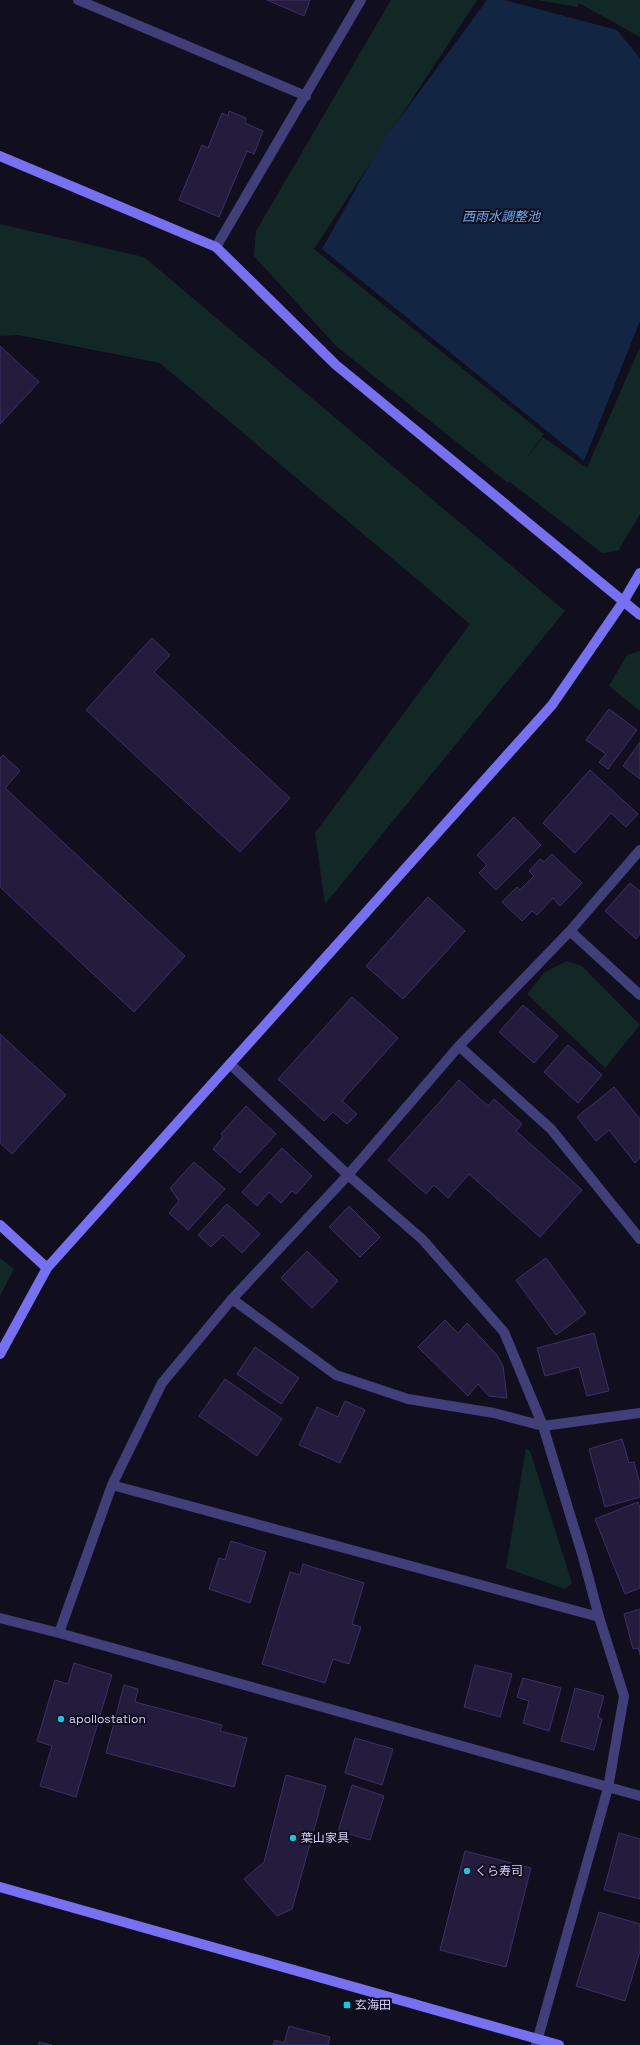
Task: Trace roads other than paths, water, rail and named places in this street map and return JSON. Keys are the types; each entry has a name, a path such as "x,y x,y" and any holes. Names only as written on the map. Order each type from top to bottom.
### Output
{"street":[{"path":"78,0 306,96"},
{"path":"216,247 361,0"},
{"path":"0,156 216,247 336,365 640,615"},
{"path":"0,1354 47,1268 552,705 623,602 640,573"},
{"path":"59,1633 112,1485 162,1383 232,1299 348,1175 459,1046 570,931 640,850"},
{"path":"570,931 640,995"},
{"path":"459,1046 551,1129 640,1239"},
{"path":"230,1064 348,1175 422,1239 504,1332 543,1426 583,1557 599,1617 624,1696 608,1788 537,2042"},
{"path":"0,1225 47,1268"},
{"path":"232,1299 336,1375 408,1399 494,1413 543,1426 640,1413"},
{"path":"112,1485 599,1617"},
{"path":"0,1618 59,1633 640,1796"},
{"path":"0,1887 537,2042 559,2045"}],"water":[{"name":"西雨水調整池","path":"487,0 504,0 617,30 640,58 640,321 584,461 322,249 381,144"}],"place":[{"name":"apollostation","path":"61,1719"},
{"name":"葉山家具","path":"293,1838"},
{"name":"くら寿司","path":"467,1871"},
{"name":"玄海田","path":"347,2005"}]}
